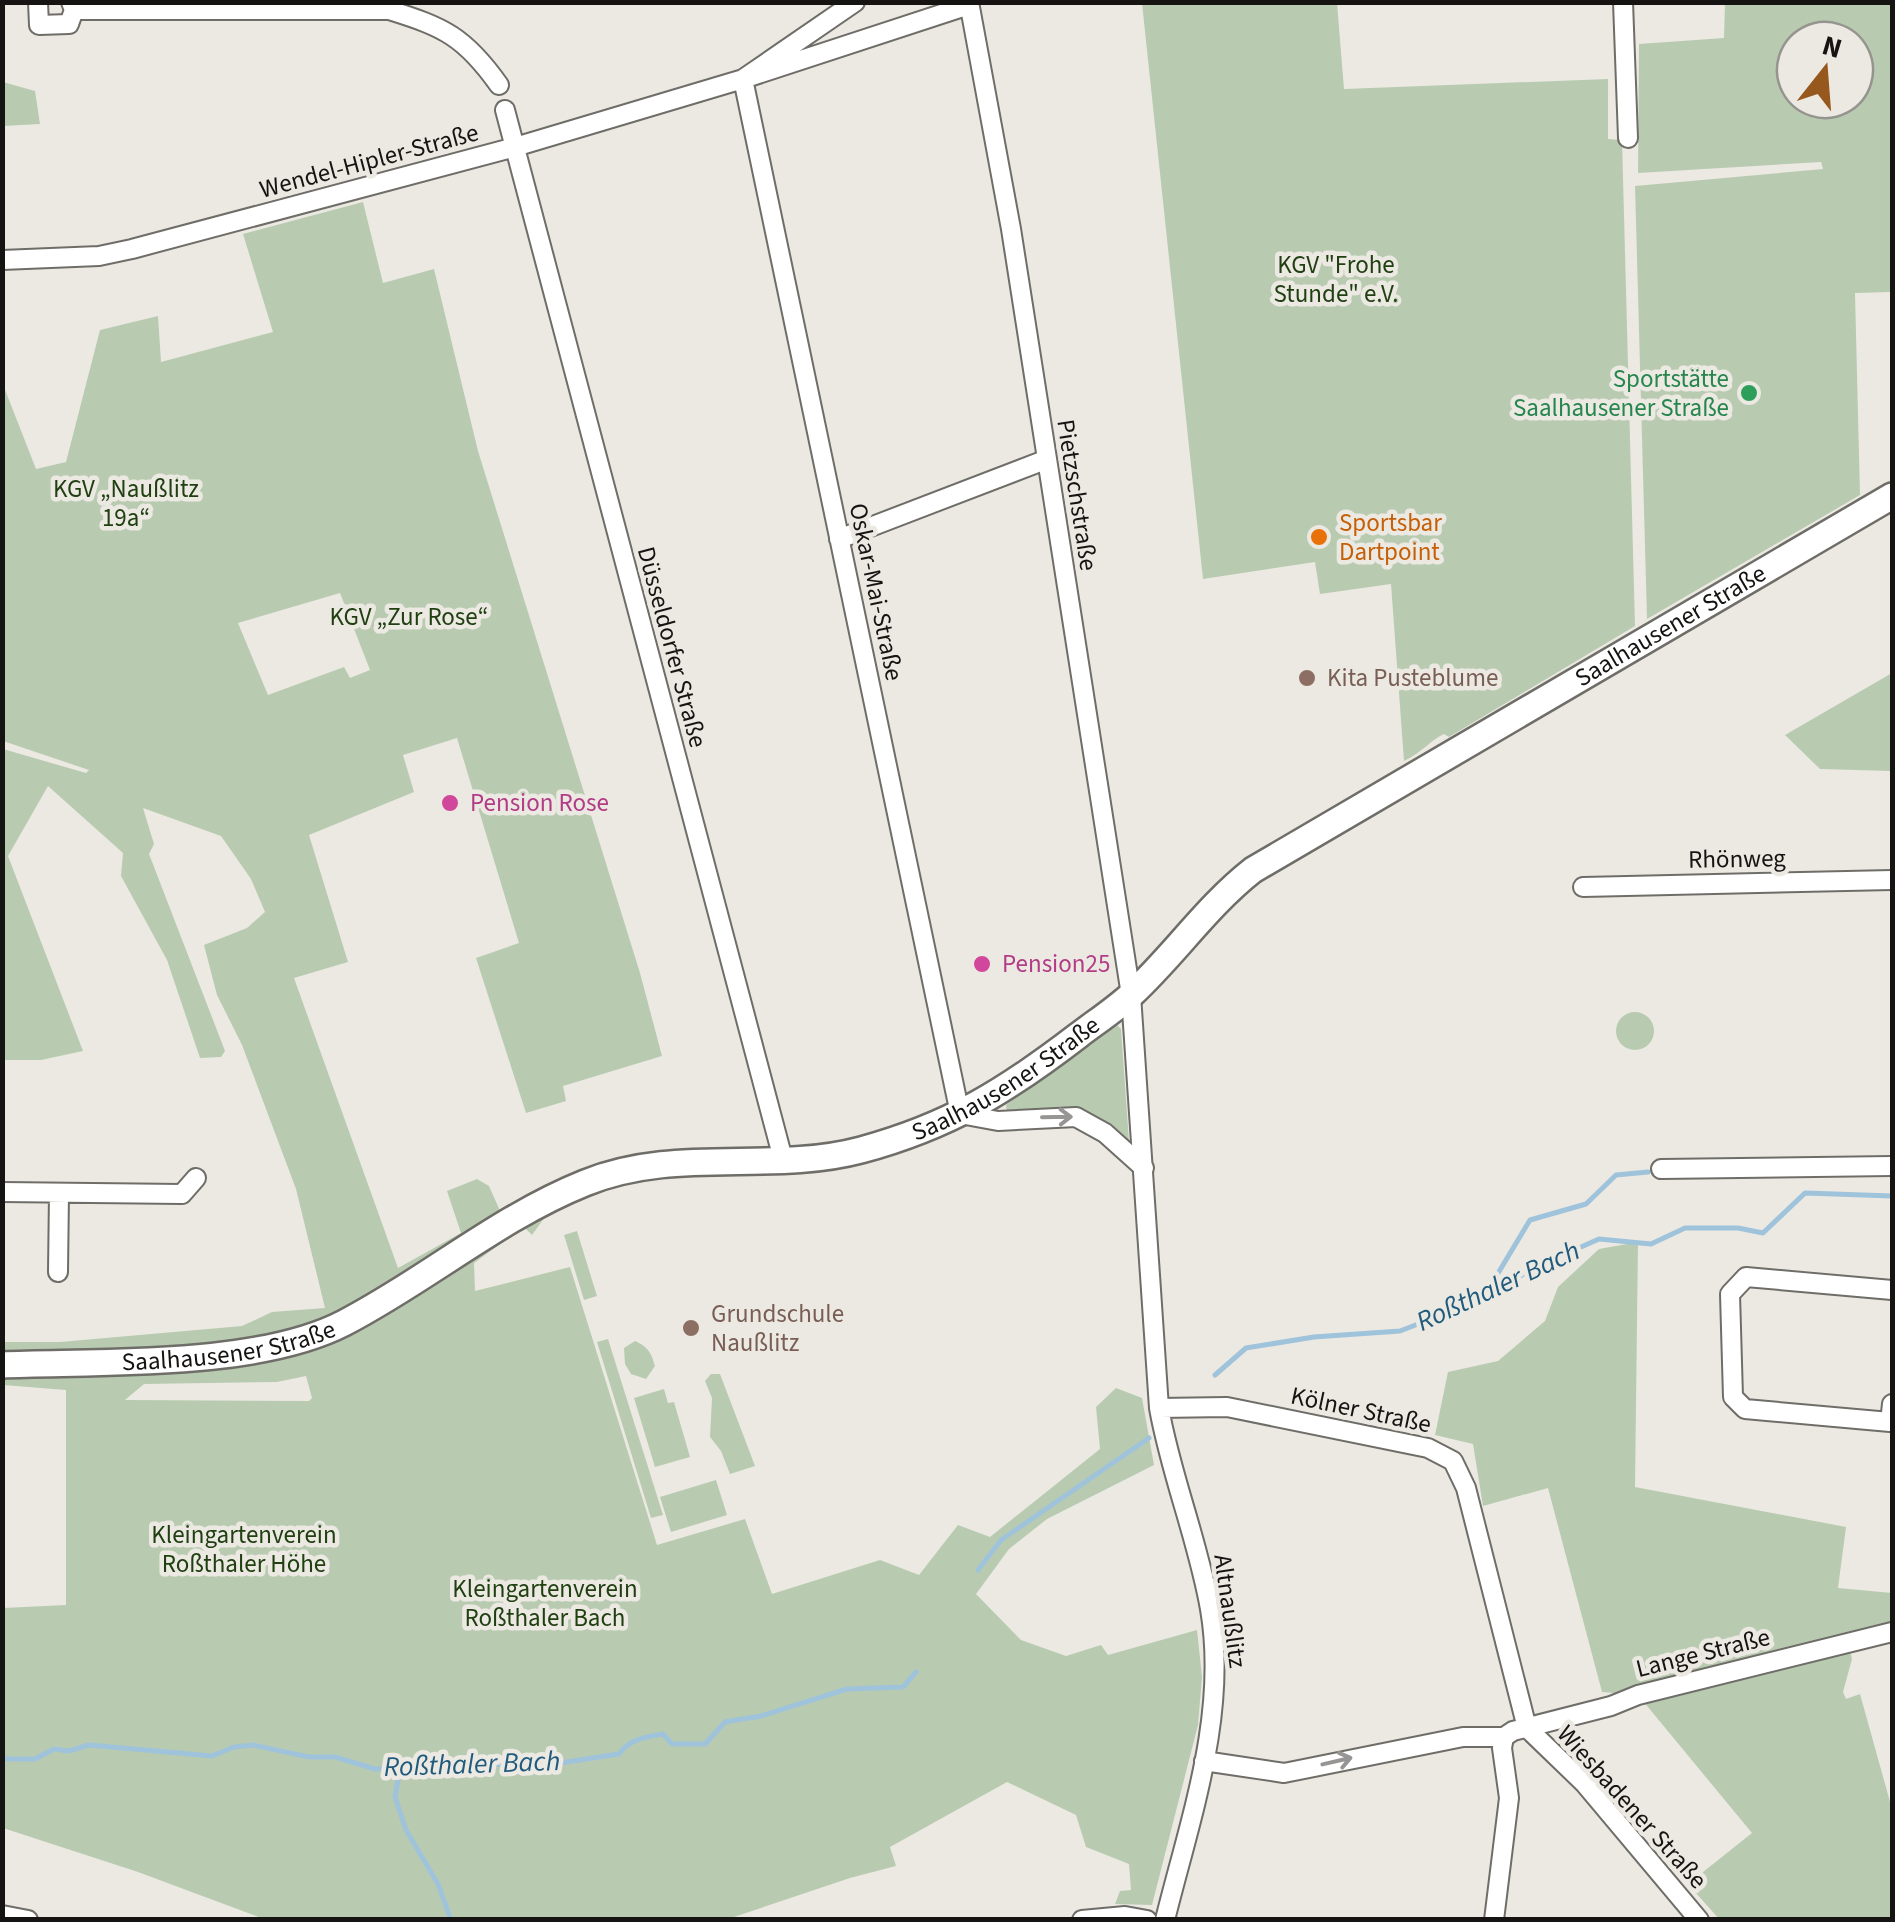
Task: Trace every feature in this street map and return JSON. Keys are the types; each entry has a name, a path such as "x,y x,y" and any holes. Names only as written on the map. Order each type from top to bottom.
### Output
{"street":[{"path":"38,2 38,24 69,24 72,6 390,10 438,25 476,53 499,85"},
{"name":"Wendel-Hipler-Straße","path":"743,79 855,2"},
{"path":"1624,2 1628,138"},
{"name":"Wendel-Hipler-Straße","path":"2,260 99,256 132,249 516,147 743,79 969,4"},
{"name":"Pietzschstraße","path":"969,4 1010,229 1131,996"},
{"name":"Oskar-Mai-Straße","path":"743,79 960,1114"},
{"name":"Düsseldorfer Straße","path":"505,110 782,1159"},
{"path":"839,539 1046,460"},
{"name":"Saalhausener Straße","path":"2,1365 219,1354 291,1344 342,1324 505,1222 589,1181 658,1164 782,1159 857,1151 933,1127 982,1104 1027,1075 1131,996 1221,896 1253,870 1892,496"},
{"name":"Rhönweg","path":"1584,887 1892,880"},
{"name":"Altnaußlitz","path":"1131,996 1159,1408 1167,1454 1187,1513 1210,1611 1215,1678 1204,1761 1165,1920"},
{"path":"960,1114 998,1121 1076,1117 1105,1133 1144,1168"},
{"path":"1661,1168 1892,1166"},
{"path":"2,1192 182,1194 196,1178"},
{"path":"58,1272 59,1192"},
{"path":"1892,1290 1746,1277 1730,1294 1733,1396 1745,1410 1890,1422 1892,1404"},
{"name":"Kölner Straße","path":"1159,1408 1227,1407 1428,1448 1453,1462 1466,1488 1528,1728"},
{"name":"Lange Straße","path":"1504,1736 1638,1695 1892,1632"},
{"name":"Wiesbadener Straße","path":"1528,1728 1584,1783 1700,1920"},
{"path":"1204,1761 1284,1774 1464,1736 1504,1736 1509,1798 1494,1920"},
{"path":"2,1915 28,1920"},
{"path":"1082,1920 1125,1916 1147,1920"}],"green space":[{"name":"KGV \"Frohe Stunde\" e.V.","path":"1142,3 1337,3 1344,89 1608,79 1608,139 1622,140 1635,626 1449,737 1438,737 1404,761 1391,584 1320,594 1315,562 1203,579"},
{"name":"Sportstätte Saalhausener Straße","path":"1725,3 1892,3 1892,292 1855,293 1860,495 1647,619 1635,186 1823,169 1821,162 1638,173 1639,44 1724,38"},
{"path":"3,82 35,91 40,124 3,126"},
{"path":"363,202 383,283 434,269 478,451 640,973 662,1056 563,1086 566,1101 526,1113 476,958 519,943 457,738 403,755 414,792 309,835 348,962 294,978 398,1268 461,1233 447,1191 477,1179 489,1186 505,1222 553,1196 532,1235 524,1227 474,1263 475,1291 570,1267 657,1545 745,1519 772,1594 880,1560 919,1575 958,1525 990,1537 1100,1449 1096,1407 1116,1388 1142,1398 1154,1465 1047,1519 1009,1549 976,1594 1021,1640 1066,1656 1101,1645 1108,1655 1197,1630 1202,1677 1198,1725 1152,1905 1115,1904 1120,1891 1131,1890 1129,1864 1086,1847 1076,1815 1007,1782 890,1847 896,1866 728,1919 264,1919 3,1828 3,1608 66,1605 66,1390 3,1385 3,1342 60,1342 242,1326 272,1312 325,1308 296,1189 242,1045 217,995 204,945 247,928 265,912 251,879 221,836 143,808 154,844 149,854 225,1051 221,1057 200,1058 167,960 121,876 123,853 48,786 8,856 83,1051 41,1060 3,1060 3,749 86,773 89,770 3,741 2,382 36,469 66,462 100,330 158,316 161,362 273,332 243,234","holes":["340,593 370,670 350,678 344,667 268,695 238,623","306,1376 312,1398 309,1401 125,1400 144,1384 277,1382"]},
{"path":"1892,673 1890,771 1820,769 1785,735"},
{"path":"1635,1012 1648,1018 1654,1031 1648,1044 1635,1050 1622,1044 1616,1031 1622,1018"},
{"path":"1117,1025 1121,1029 1129,1141 1125,1144 1097,1120 1072,1110 1007,1112 1006,1105"},
{"path":"577,1231 597,1296 584,1300 564,1235"},
{"path":"1638,1242 1635,1487 1846,1527 1838,1588 1892,1593 1892,1632 1848,1643 1852,1659 1843,1692 1846,1699 1860,1694 1892,1809 1892,1919 1719,1919 1688,1884 1752,1833 1638,1695 1602,1692 1548,1488 1483,1506 1473,1444 1435,1435 1448,1372 1498,1361 1545,1321 1558,1287 1599,1249"},
{"path":"608,1339 663,1515 651,1518 597,1342"},
{"path":"635,1341 648,1350 655,1366 646,1379 631,1374 625,1364 624,1348"},
{"path":"711,1374 720,1374 755,1466 730,1474 721,1451 710,1437 712,1398 705,1381"},
{"path":"664,1389 668,1403 674,1402 690,1457 655,1467 634,1398"},
{"path":"716,1480 727,1515 671,1532 660,1497"}],"waterway":[{"path":"1488,1290 1530,1220 1586,1204 1616,1175 1648,1172"},
{"name":"Roßthaler Bach","path":"1215,1375 1246,1348 1314,1337 1400,1331 1459,1308 1599,1239 1651,1244 1685,1228 1738,1228 1763,1233 1805,1193 1892,1196"},
{"name":"Roßthaler Bach","path":"978,1570 1001,1540 1149,1438"},
{"name":"Roßthaler Bach","path":"2,1759 35,1759 54,1749 69,1751 89,1745 212,1756 253,1745 309,1757 335,1757 375,1769 506,1764 535,1758 560,1763 619,1754 633,1742 663,1734 672,1744 705,1744 725,1722 761,1716 847,1689 903,1687 916,1672"},
{"path":"400,1768 395,1797 406,1830 438,1884 451,1920"}],"place":[{"name":"Sportstätte Saalhausener Straße","path":"1749,393"},
{"name":"Sportsbar Dartpoint","path":"1319,537"},
{"name":"Kita Pusteblume","path":"1307,678"},
{"name":"Pension Rose","path":"450,803"},
{"name":"Pension25","path":"982,964"},
{"name":"Grundschule Naußlitz","path":"691,1328"}],"park label":[{"name":"KGV „Naußlitz 19a“","path":"126,504"},
{"name":"KGV „Zur Rose“","path":"409,617"},
{"name":"Kleingartenverein Roßthaler Höhe","path":"244,1550"},
{"name":"Kleingartenverein Roßthaler Bach","path":"545,1604"}]}
